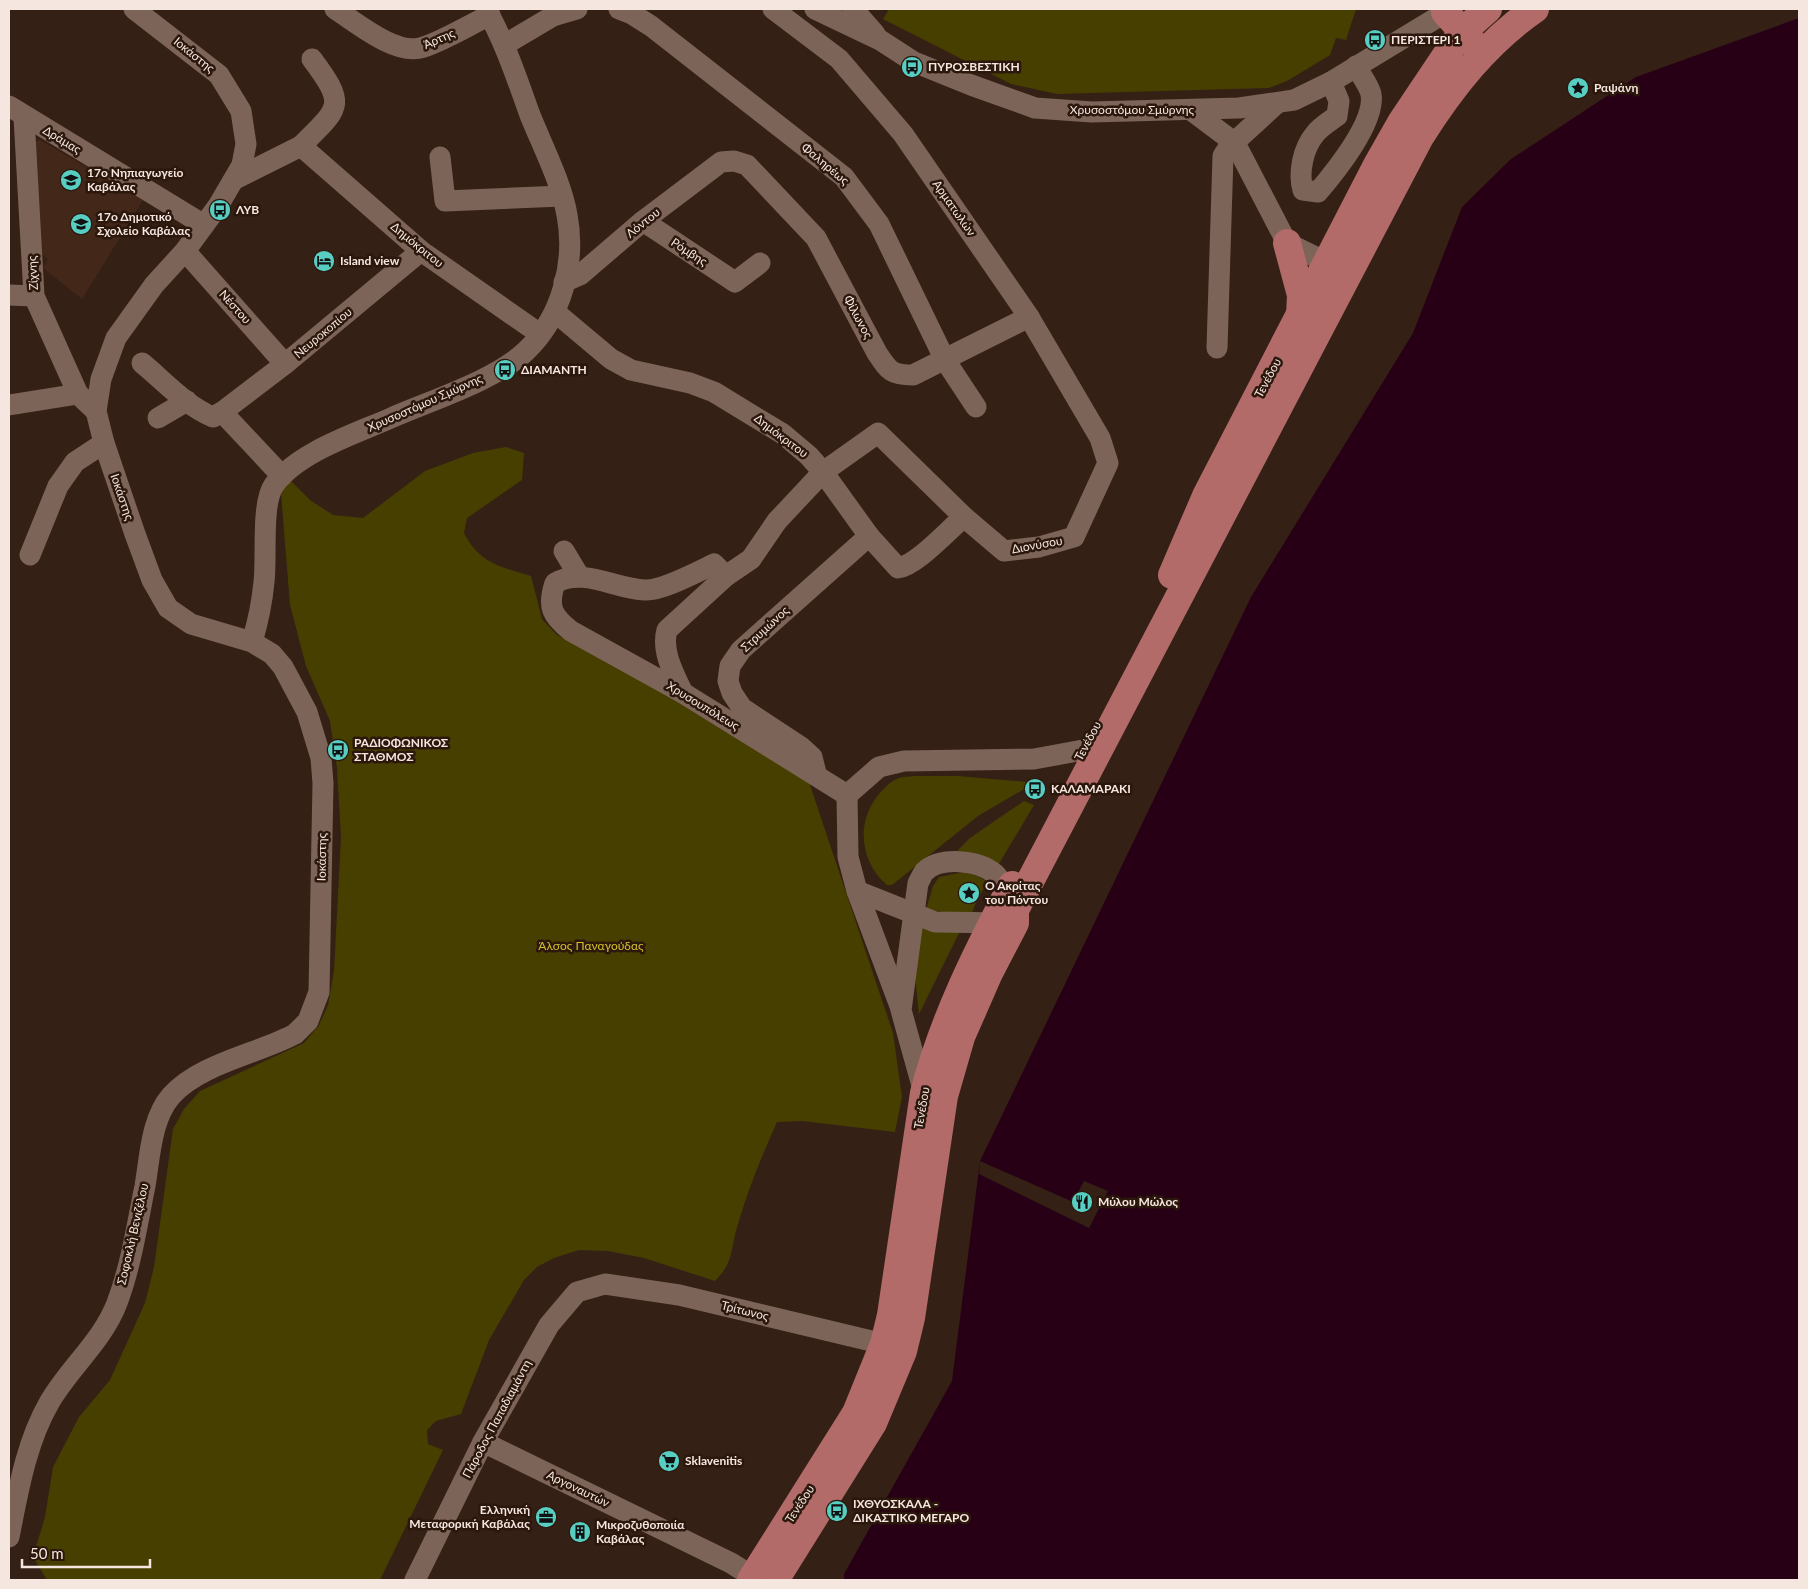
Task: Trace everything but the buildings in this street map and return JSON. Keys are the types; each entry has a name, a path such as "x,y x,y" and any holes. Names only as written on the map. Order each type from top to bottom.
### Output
{"main road":[{"path":"1463,14 1498,38 1535,9"},
{"name":"Τενέδου","path":"759,1579 856,1413 884,1344 891,1315 924,1093 932,1060 953,1004 1008,913 1337,268 1402,121 1463,14"},
{"name":"Τενέδου","path":"759,1579 797,1545 873,1423 903,1351 911,1318 944,1096 952,1063 982,989 1008,913 1083,750 1159,605 1206,496 1300,316 1337,268 1446,96 1498,38"},
{"path":"1286,243 1301,295 1300,316"}],"street":[{"name":"Ιοκάστης","path":"134,9 219,75 240,111 246,144 242,165 235,180 204,225 154,285 116,338 101,379 96,411 104,443 152,580 168,608 191,624 252,642 272,654 283,667 307,712 321,758 324,805 319,992"},
{"name":"Άρτης","path":"335,9 392,45 406,49 421,48 488,12"},
{"path":"504,45 553,16 576,9"},
{"name":"Φαληρέως","path":"619,9 632,14 651,26 844,178 879,224 945,360 976,407"},
{"name":"Αρματωλών","path":"772,9 839,59 903,134 1029,317 1100,438"},
{"name":"Χρυσοστόμου Σμύρνης","path":"815,9 880,40 914,62 971,85 1035,108 1092,112 1191,110 1276,104 1294,100 1331,82 1356,66 1463,14"},
{"path":"853,9 880,40"},
{"name":"Χρυσοστόμου Σμύρνης","path":"252,642 260,614 263,589 266,510 273,486 282,476 304,459 345,438 452,393 510,363 526,350 555,312 564,282 568,258 569,230 562,196 504,45 488,12"},
{"path":"235,180 301,146 331,116 335,99 332,86 312,58"},
{"path":"1331,82 1339,101 1337,116 1314,134 1301,164 1300,178 1303,190 1310,193 1318,192 1344,161 1368,116 1371,94 1356,66"},
{"path":"1217,348 1223,156 1276,104"},
{"path":"1191,110 1235,143 1286,243 1337,268"},
{"name":"Δράμας","path":"16,112 204,225"},
{"name":"Ζίχνης","path":"16,112 34,296 78,394 96,411"},
{"name":"Δημόκριτου","path":"301,146 421,251 540,334"},
{"path":"440,157 445,201 562,196"},
{"name":"Φίλωνος","path":"721,162 734,161 747,165 816,238 877,353 888,369 897,375 913,375 1029,317"},
{"name":"Λόντου","path":"564,282 580,275 643,222 721,162"},
{"name":"Ρόμβης","path":"643,222 735,282 760,264"},
{"name":"Νέστου","path":"184,251 285,364"},
{"name":"Νευροκοπίου","path":"222,412 285,364 421,251"},
{"path":"9,295 34,296"},
{"name":"Δημόκριτου","path":"555,312 611,359 631,370 698,386 714,392 783,434 809,456 824,472 869,536 898,568 904,567 964,517"},
{"path":"142,363 202,413 212,417 222,412 282,476"},
{"path":"9,405 78,394"},
{"path":"158,418 187,401"},
{"name":"Διονύσου","path":"824,472 878,433 964,517 1004,551 1039,547 1074,537 1108,463 1100,438"},
{"path":"30,556 58,486 75,462 104,443"},
{"path":"683,693 670,664 664,641 667,630 726,576 752,558 777,521 824,472"},
{"name":"Στρυμώνος","path":"816,774 812,757 802,747 742,708 728,681 730,666 741,650 869,536"},
{"path":"564,551 578,576"},
{"name":"Χρυσουπόλεως","path":"726,576 714,564 647,591 578,576 563,578 555,582 551,609 558,621 606,652 683,693 847,795"},
{"path":"924,1093 901,1010 857,891 848,857 847,795 879,767 904,761 1034,759 1083,750"},
{"path":"857,891 914,915 935,922 1008,913 995,875 987,869 962,863 936,865 925,872 918,883 914,915 901,1010"},
{"name":"Σοφοκλή Βενιζέλου","path":"9,1537 22,1476 40,1422 50,1402 95,1344 117,1303 135,1240 153,1142 164,1105 187,1081 295,1034 308,1021 319,992"},
{"name":"Τρίτωνος","path":"605,1284 679,1295 884,1344"},
{"name":"Πάροδος Παπαδιαμάντη","path":"415,1580 483,1442 549,1325 577,1292 605,1284"},
{"name":"Αργοναυτών","path":"483,1442 731,1563 759,1579"},
{"path":"792,1580 797,1545"}],"shaded area":[{"path":"1799,18 1799,1580 844,1580 844,1574 952,1381 980,1161 1251,597 1413,333 1462,207 1511,159 1636,77"},
{"name":"17ο Δημοτικό Σχολείο Καβάλας","path":"40,140 143,200 82,299 43,268 48,259 36,249 29,143"}],"green space":[{"path":"889,9 1356,9 1346,40 1336,38 1330,55 1287,81 1269,88 1057,94 1011,84 883,19"},
{"name":"Άλσος Παναγούδας","path":"506,447 524,453 522,480 467,518 464,533 477,551 492,562 531,576 542,619 557,635 623,668 807,776 893,1033 902,1097 895,1132 802,1121 777,1122 746,1198 729,1261 715,1281 644,1258 608,1251 579,1250 554,1258 537,1267 524,1280 489,1340 461,1414 436,1421 427,1430 428,1444 443,1450 380,1580 47,1580 33,1557 45,1517 53,1467 79,1417 110,1380 145,1303 154,1267 173,1129 184,1109 200,1091 304,1043 319,1025 328,1005 334,971 341,837 337,768 330,721 306,666 290,605 281,493 290,480 310,500 333,515 363,518 425,471 473,453"},
{"path":"958,776 1028,782 1031,785 978,816 892,885 887,885 878,876 867,855 864,843 866,820 876,798 886,786 899,778"},
{"path":"1024,801 1034,805 997,867 955,853 970,838"},
{"path":"964,872 978,876 987,882 980,895 968,885 963,899 967,900 972,897 977,900 971,915 926,910 933,886 939,877"},
{"path":"917,922 960,931 919,1014 915,976"}],"pier":[{"path":"980,1161 1073,1202 1084,1181 1108,1191 1089,1228 979,1174"}],"place":[{"name":"ΠΕΡΙΣΤΕΡΙ 1","path":"1375,40"},
{"name":"ΠΥΡΟΣΒΕΣΤΙΚΗ","path":"912,67"},
{"name":"Ραψάνη","path":"1578,88"},
{"name":"17ο Νηπιαγωγείο Καβάλας","path":"71,180"},
{"name":"ΛΥΒ","path":"220,210"},
{"name":"17ο Δημοτικό Σχολείο Καβάλας","path":"81,224"},
{"name":"Island view","path":"324,261"},
{"name":"ΔΙΑΜΑΝΤΗ","path":"505,370"},
{"name":"ΡΑΔΙΟΦΩΝΙΚΟΣ ΣΤΑΘΜΟΣ","path":"338,750"},
{"name":"ΚΑΛΑΜΑΡΑΚΙ","path":"1035,789"},
{"name":"Ο Ακρίτας του Πόντου","path":"969,893"},
{"name":"Μύλου Μώλος","path":"1082,1202"},
{"name":"Sklavenitis","path":"669,1461"},
{"name":"ΙΧΘΥΟΣΚΑΛΑ - ΔΙΚΑΣΤΙΚΟ ΜΕΓΑΡΟ","path":"837,1511"},
{"name":"Ελληνική Μεταφορική Καβάλας","path":"546,1517"},
{"name":"Μικροζυθοποιία Καβάλας","path":"580,1532"}]}
